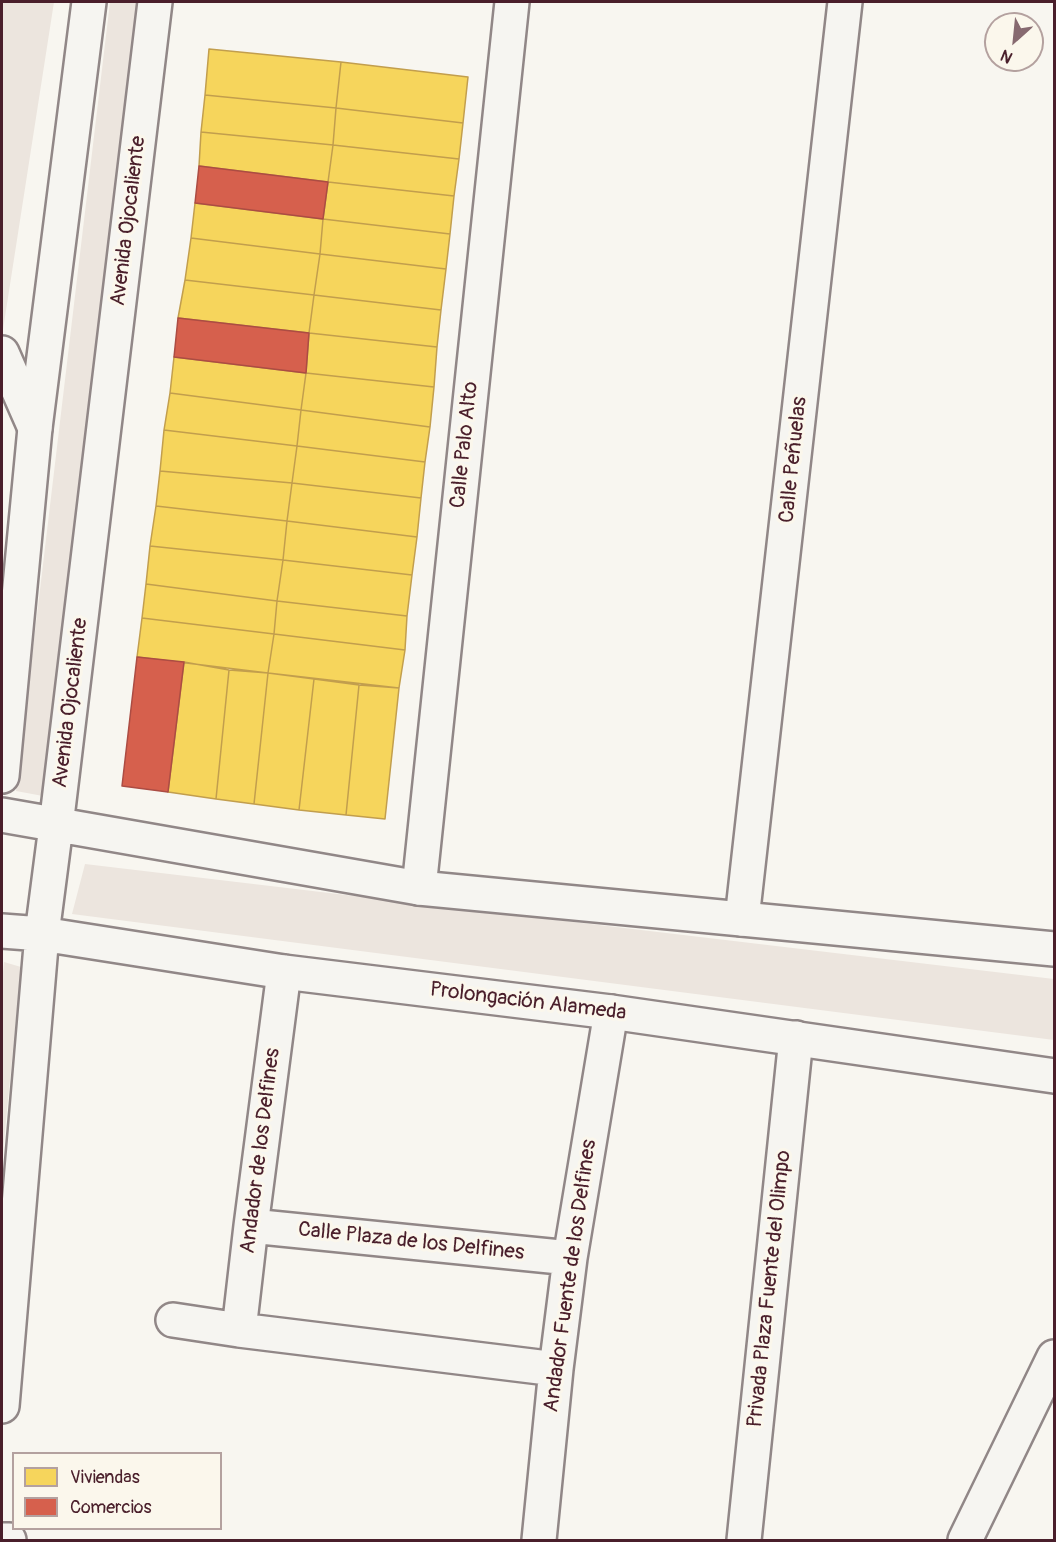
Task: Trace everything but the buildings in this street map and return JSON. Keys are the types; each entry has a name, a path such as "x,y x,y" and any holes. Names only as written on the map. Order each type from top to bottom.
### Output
{"main road":[{"path":"2,776 35,428 89,2"},
{"name":"Avenida Ojocaliente","path":"2,1406 42,934 155,2"},
{"name":"Calle Palo Alto","path":"419,888 512,2"},
{"name":"Calle Peñuelas","path":"742,919 845,2"},
{"path":"2,353 35,428"},
{"path":"2,815 419,888 1054,949"},
{"name":"Prolongación Alameda","path":"2,932 42,934 284,972 611,1012 1054,1076"},
{"name":"Andador de los Delfines","path":"239,1330 284,972"},
{"name":"Andador Fuente de los Delfines","path":"538,1540 570,1258 611,1012"},
{"name":"Privada Plaza Fuente del Olimpo","path":"744,1540 796,1038"},
{"name":"Calle Plaza de los Delfines","path":"251,1226 570,1258"},
{"path":"173,1320 556,1369"},
{"path":"965,1540 1054,1358"},
{"path":"2,1540 9,1540"}],"shaded area":[{"path":"2,2 54,2 2,336"},
{"path":"110,2 137,2 43,796 16,791"},
{"path":"85,864 1054,979 1054,1040 72,914"},
{"path":"4,962 21,967 2,1162 2,982"}]}
